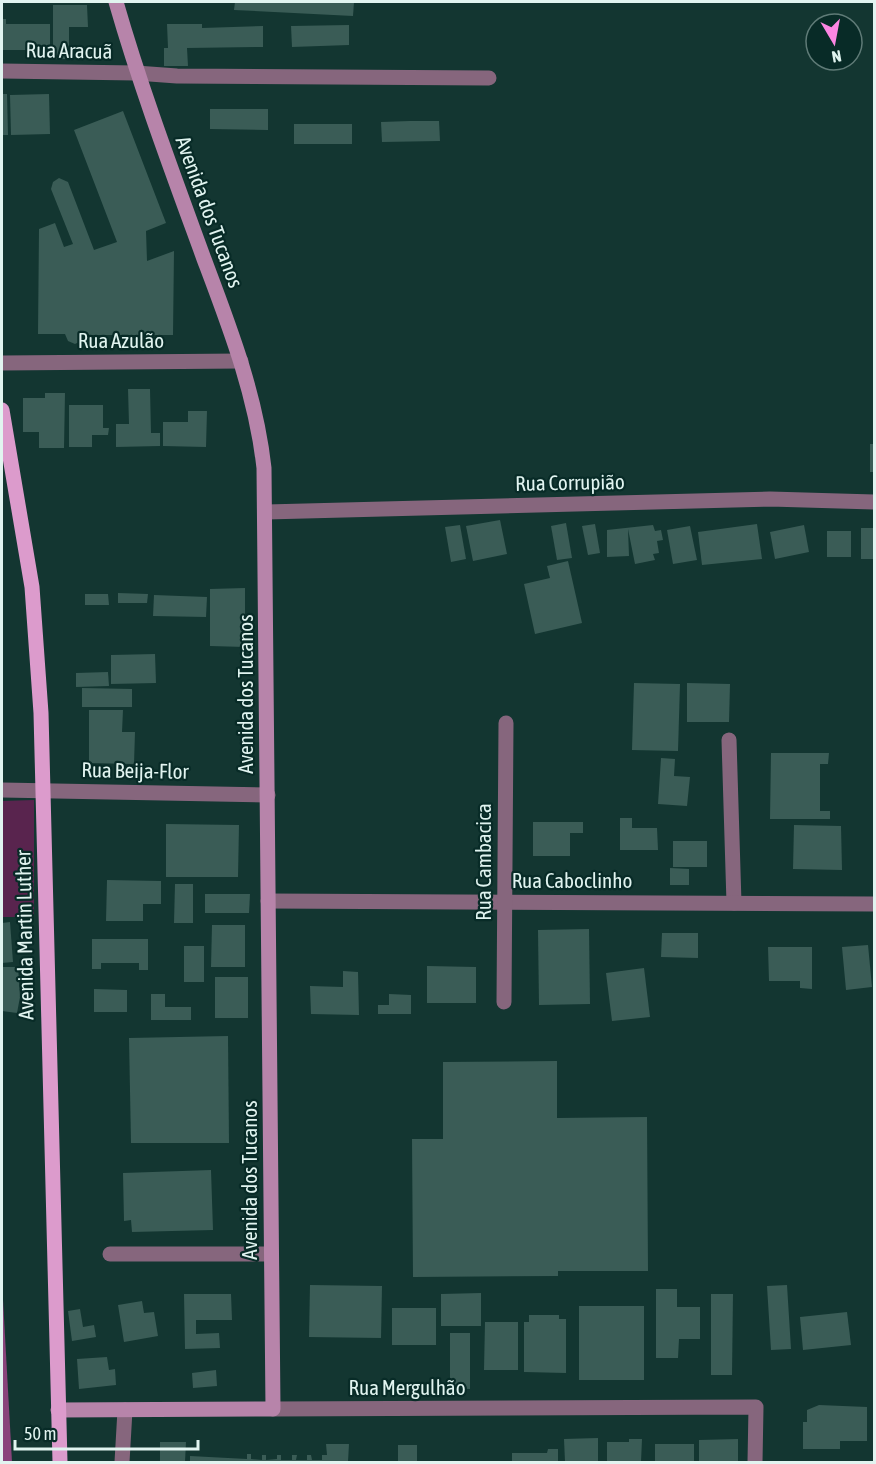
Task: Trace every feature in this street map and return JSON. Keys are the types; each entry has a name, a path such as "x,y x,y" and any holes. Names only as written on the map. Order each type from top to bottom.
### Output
{"main road":[{"name":"Avenida Martin Luther","path":"2,410 32,587 41,713 60,1462"}],"street":[{"name":"Avenida dos Tucanos","path":"116,2 136,73 241,361 260,432 266,512 273,1409"},
{"name":"Rua Aracuã","path":"2,71 136,73 177,76 489,78"},
{"name":"Rua Azulão","path":"2,363 241,361"},
{"name":"Rua Corrupião","path":"266,512 770,499 874,502"},
{"name":"Rua Cambacica","path":"504,1002 506,723"},
{"path":"729,740 734,903"},
{"name":"Rua Beija-Flor","path":"2,790 268,795"},
{"name":"Rua Caboclinho","path":"268,901 874,904"},
{"path":"110,1254 272,1254"},
{"name":"Rua Mergulhão","path":"58,1410 756,1407 755,1462"},
{"path":"122,1462 125,1410"}],"shaded area":[{"path":"34,800 34,917 2,917 2,801"},
{"path":"2,1282 12,1462 2,1462"}],"building":[{"path":"235,2 354,2 353,16 234,10"},
{"path":"53,5 87,5 88,27 69,27 69,59 53,59"},
{"path":"2,19 6,19 6,24 50,24 50,50 2,50"},
{"path":"167,24 202,24 202,28 263,26 263,47 187,48 188,66 164,66 164,48 168,48"},
{"path":"349,25 349,45 292,47 291,26"},
{"path":"2,94 7,94 8,135 2,135"},
{"path":"49,94 50,134 11,135 10,95"},
{"path":"210,109 268,109 268,130 210,129"},
{"path":"123,111 166,223 146,231 147,261 174,251 173,335 85,335 75,344 68,341 65,334 38,334 39,229 55,223 64,247 73,244 51,189 53,182 59,178 68,182 94,250 117,242 74,130"},
{"path":"439,121 440,141 382,142 381,122"},
{"path":"294,124 352,124 352,144 294,144"},
{"path":"128,389 150,389 151,433 160,433 160,446 116,447 116,424 129,424"},
{"path":"45,393 65,393 64,448 39,448 39,432 23,432 23,398 45,398"},
{"path":"69,405 103,405 103,428 109,428 108,435 92,435 92,447 69,447"},
{"path":"188,411 207,411 206,447 163,446 163,422 188,422"},
{"path":"870,444 874,444 874,472 870,472"},
{"path":"500,520 507,554 473,561 466,526"},
{"path":"566,523 572,558 557,560 551,526"},
{"path":"595,524 600,553 588,555 582,526"},
{"path":"757,524 762,559 702,565 698,532"},
{"path":"460,525 466,559 451,562 445,527"},
{"path":"653,525 655,531 661,530 663,540 657,541 659,553 653,554 655,560 635,564 628,529 629,556 607,557 607,530"},
{"path":"804,525 809,552 775,559 770,532"},
{"path":"690,526 697,560 673,564 667,530"},
{"path":"861,528 874,528 874,559 861,559"},
{"path":"827,531 851,531 851,557 827,557"},
{"path":"568,561 582,623 535,634 524,584 550,578 547,566"},
{"path":"245,588 245,647 210,646 210,589"},
{"path":"118,593 148,594 147,603 118,603"},
{"path":"85,594 108,594 109,605 85,605"},
{"path":"154,595 207,597 206,617 153,616"},
{"path":"155,654 156,683 111,684 111,655"},
{"path":"108,672 109,686 76,687 76,673"},
{"path":"634,683 680,684 678,751 632,750"},
{"path":"687,683 730,684 729,722 687,722"},
{"path":"82,688 132,689 132,707 82,707"},
{"path":"89,710 123,710 122,732 135,732 134,764 89,763"},
{"path":"771,753 829,753 828,764 820,764 820,811 830,811 830,819 770,819"},
{"path":"661,758 675,759 674,776 690,777 687,806 658,804"},
{"path":"620,818 632,818 632,828 657,828 658,850 620,850"},
{"path":"533,822 583,822 583,833 570,833 570,856 533,856"},
{"path":"166,824 239,825 238,877 166,877"},
{"path":"794,825 841,826 842,870 793,869"},
{"path":"673,841 707,841 707,867 673,867"},
{"path":"670,868 689,869 689,885 670,885"},
{"path":"107,880 161,881 161,904 143,904 143,921 106,921"},
{"path":"175,884 193,884 193,923 174,923"},
{"path":"205,894 250,894 249,913 205,913"},
{"path":"10,922 13,962 2,963 2,923"},
{"path":"212,925 245,925 245,967 211,967"},
{"path":"589,929 590,1004 539,1005 538,930"},
{"path":"662,933 698,933 698,958 661,957"},
{"path":"92,939 148,939 148,970 139,970 139,963 101,963 101,969 92,969"},
{"path":"868,945 872,987 846,990 842,947"},
{"path":"184,946 204,946 204,982 184,982"},
{"path":"768,947 812,947 812,989 800,988 800,981 769,981"},
{"path":"427,966 476,967 476,1003 427,1003"},
{"path":"2,967 18,967 20,997 17,1013 2,1011"},
{"path":"644,968 650,1017 612,1021 606,973"},
{"path":"343,971 358,972 359,1015 311,1014 310,986 343,987"},
{"path":"215,977 248,977 248,1018 215,1018"},
{"path":"94,989 127,990 127,1012 94,1012"},
{"path":"151,994 165,994 165,1007 191,1007 191,1020 151,1020"},
{"path":"389,994 411,995 411,1014 378,1014 378,1005 389,1005"},
{"path":"228,1036 229,1143 131,1143 129,1038"},
{"path":"557,1061 557,1118 647,1117 648,1271 558,1271 558,1276 413,1277 412,1139 443,1139 443,1062"},
{"path":"211,1170 213,1230 132,1232 131,1220 124,1221 123,1173"},
{"path":"310,1285 382,1286 381,1338 309,1337"},
{"path":"787,1285 791,1349 771,1350 767,1286"},
{"path":"656,1289 677,1289 677,1307 700,1307 700,1339 679,1339 678,1358 656,1358"},
{"path":"481,1293 481,1326 441,1326 441,1294"},
{"path":"184,1294 231,1294 232,1320 196,1320 196,1334 219,1333 220,1348 185,1349"},
{"path":"711,1294 733,1294 732,1375 711,1375"},
{"path":"142,1301 144,1313 154,1312 158,1336 124,1342 118,1305"},
{"path":"579,1306 644,1306 644,1380 579,1380"},
{"path":"392,1308 436,1308 436,1345 392,1345"},
{"path":"80,1309 83,1327 94,1325 96,1337 72,1341 68,1311"},
{"path":"847,1312 851,1345 803,1350 800,1317"},
{"path":"529,1315 559,1315 559,1319 566,1319 566,1373 524,1372 524,1322 529,1322"},
{"path":"485,1322 518,1322 518,1370 484,1370"},
{"path":"450,1333 470,1333 470,1389 450,1388"},
{"path":"107,1357 109,1370 115,1369 116,1385 79,1389 77,1359"},
{"path":"216,1370 217,1386 193,1388 192,1373"},
{"path":"819,1405 867,1407 867,1441 840,1441 840,1449 803,1449 803,1422 807,1422 807,1410"},
{"path":"598,1438 598,1462 565,1462 564,1439"},
{"path":"629,1439 642,1439 641,1462 607,1462 607,1442 629,1442"},
{"path":"738,1439 738,1462 699,1462 699,1440"},
{"path":"160,1442 186,1442 185,1462 160,1462"},
{"path":"326,1444 349,1444 348,1462 190,1462 190,1456 247,1459 247,1454 251,1454 251,1459 262,1460 262,1455 266,1455 266,1460 277,1459 277,1455 281,1455 281,1460 292,1460 292,1455 297,1455 296,1460 307,1460 307,1455 311,1455 312,1460 322,1460 322,1455 327,1455"},
{"path":"655,1444 694,1444 694,1462 655,1462"},
{"path":"398,1445 417,1445 417,1462 398,1462"},
{"path":"548,1449 558,1449 558,1462 512,1462 512,1453 547,1453"}]}
